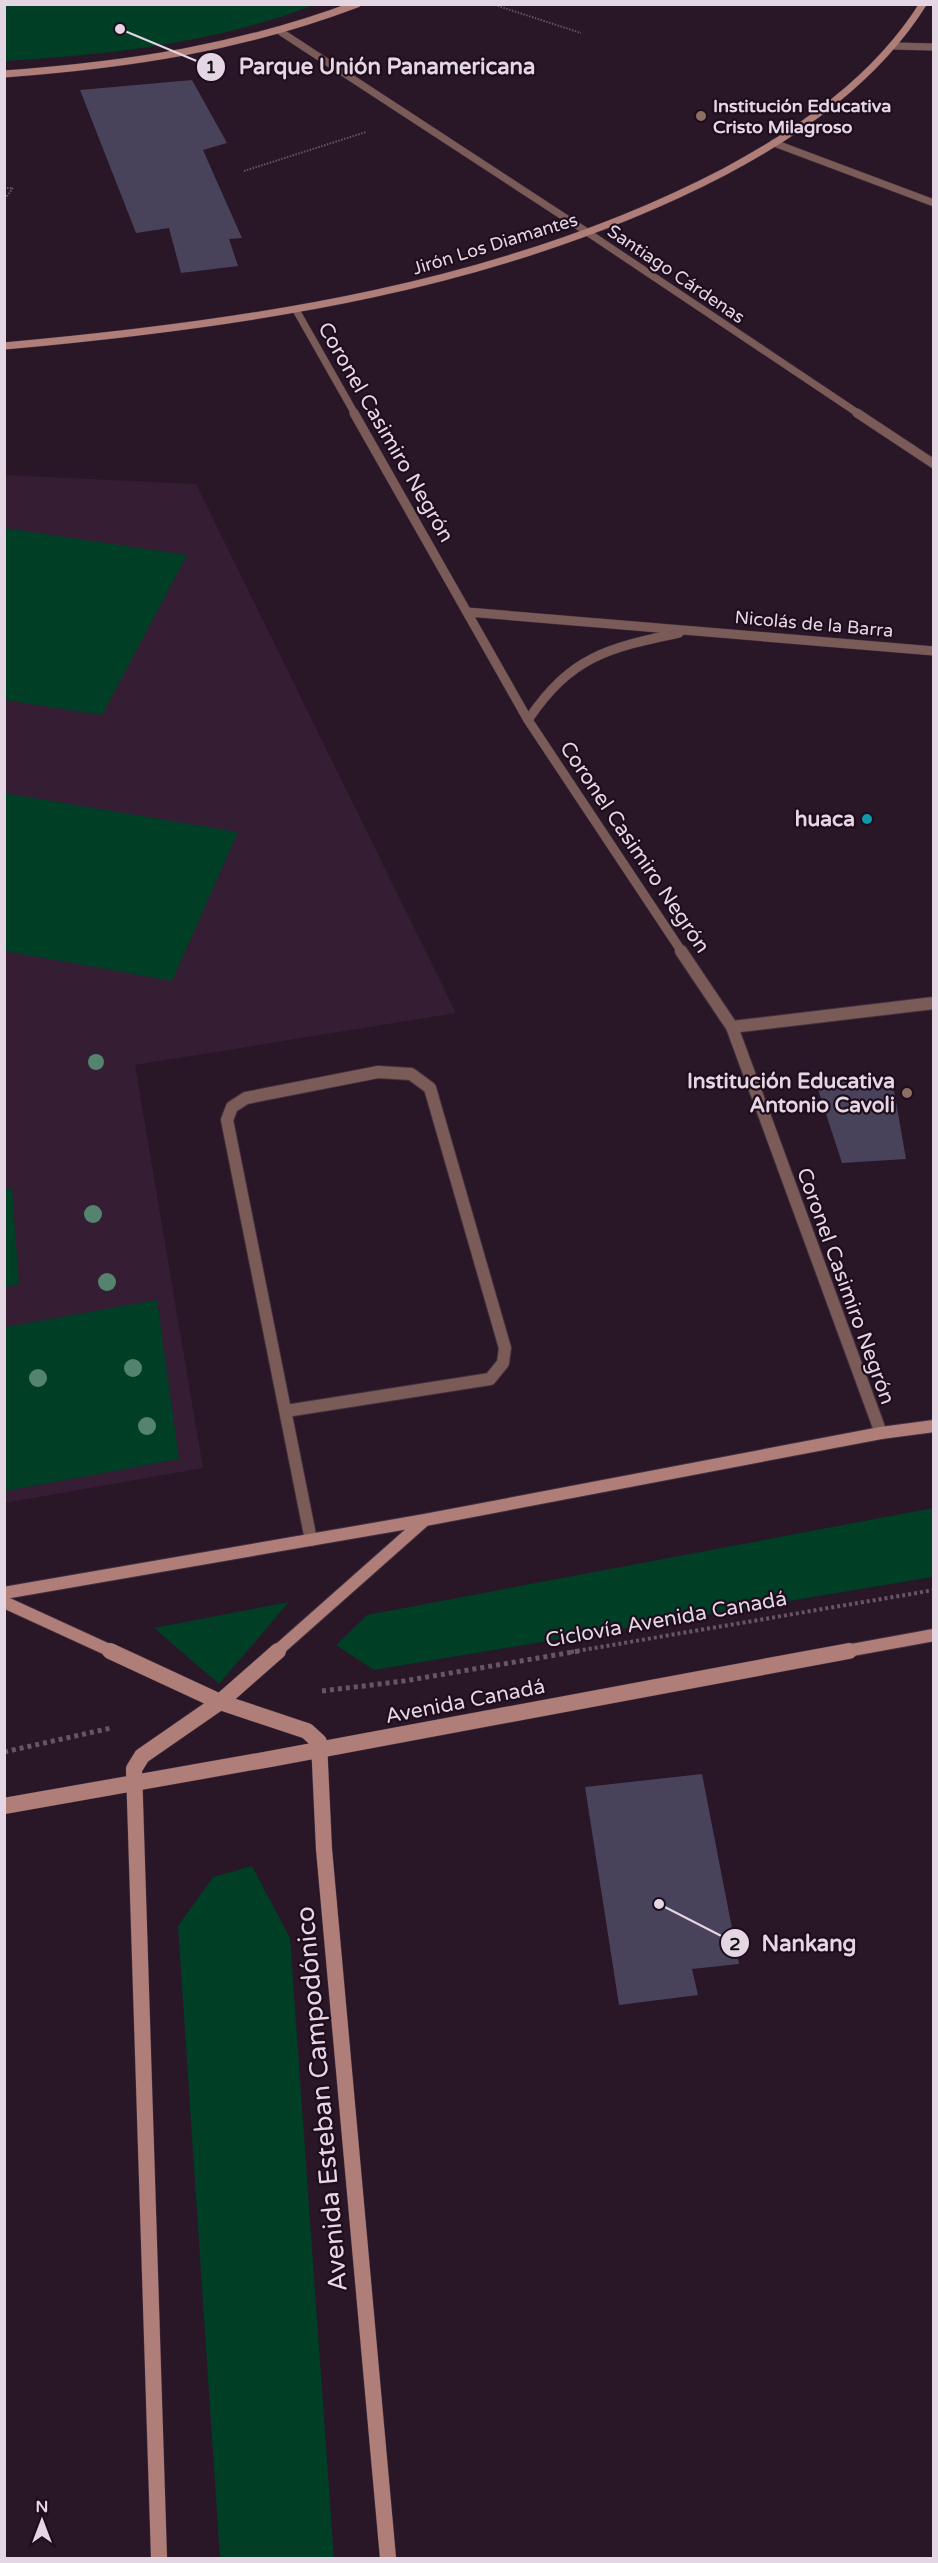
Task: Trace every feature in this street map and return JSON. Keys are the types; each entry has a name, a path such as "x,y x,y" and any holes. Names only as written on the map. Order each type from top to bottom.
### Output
{"street":[{"path":"4,74 96,68 193,53 281,32 357,4"},
{"name":"Jirón Los Diamantes","path":"4,346 200,326 296,310 411,285 497,262 586,232 667,199 719,174 774,143 822,111 861,79 893,46 923,4"},
{"name":"Santiago Cárdenas","path":"281,32 933,464"},
{"path":"893,46 933,47"},
{"path":"774,143 933,203"},
{"name":"Coronel Casimiro Negrón","path":"296,310 528,720 732,1027 881,1433"},
{"name":"Nicolás de la Barra","path":"467,612 933,651"},
{"name":"Nicolás de la Barra","path":"528,720 542,697 562,675 591,658 621,645 692,631"},
{"path":"732,1027 933,1003"},
{"path":"286,1411 490,1379 503,1363 505,1348 430,1088 411,1074 378,1072 246,1098 232,1107 227,1120 311,1540"},
{"path":"4,1593 425,1520 881,1433 933,1426"},
{"path":"159,2559 134,1769 142,1756 220,1702 425,1520"},
{"path":"4,1602 220,1702 307,1731 319,1742 320,1750"},
{"name":"Avenida Canadá","path":"4,1806 320,1750 933,1635"},
{"name":"Avenida Esteban Campodónico","path":"320,1750 324,1849 388,2559"}],"path":[{"path":"492,4 581,33"},
{"path":"244,171 412,118"},
{"path":"4,188 13,188 4,200"},
{"name":"Ciclovía Avenida Canadá","path":"404,1682 933,1590"},
{"path":"4,1752 36,1746"}],"shaded area":[{"path":"5,475 196,484 456,1013 135,1065 203,1468 5,1503"}],"green space":[{"path":"5,4 314,5 277,18 201,38 123,51 5,61"},
{"path":"5,528 187,555 102,715 5,700"},
{"path":"4,793 238,832 172,981 5,951"},
{"path":"12,1188 19,1284 5,1287 5,1189"},
{"path":"157,1300 179,1459 5,1491 5,1327"},
{"path":"933,1508 933,1577 374,1670 336,1645 367,1615"},
{"path":"289,1602 219,1684 154,1628"},
{"path":"252,1866 290,1938 334,2558 220,2558 178,1926 213,1877"}],"building":[{"path":"192,80 227,143 203,150 242,238 229,239 238,266 181,273 169,228 136,233 80,90"},
{"path":"814,1077 892,1079 906,1159 842,1163"},
{"path":"702,1774 739,1964 692,1969 698,1995 619,2005 585,1787"}],"place":[{"name":"Parque Unión Panamericana","path":"120,29"},
{"name":"Institución Educativa Cristo Milagroso","path":"701,116"},
{"name":"huaca","path":"867,819"},
{"name":"Institución Educativa Antonio Cavoli","path":"907,1093"},
{"name":"Nankang","path":"659,1904"}]}
